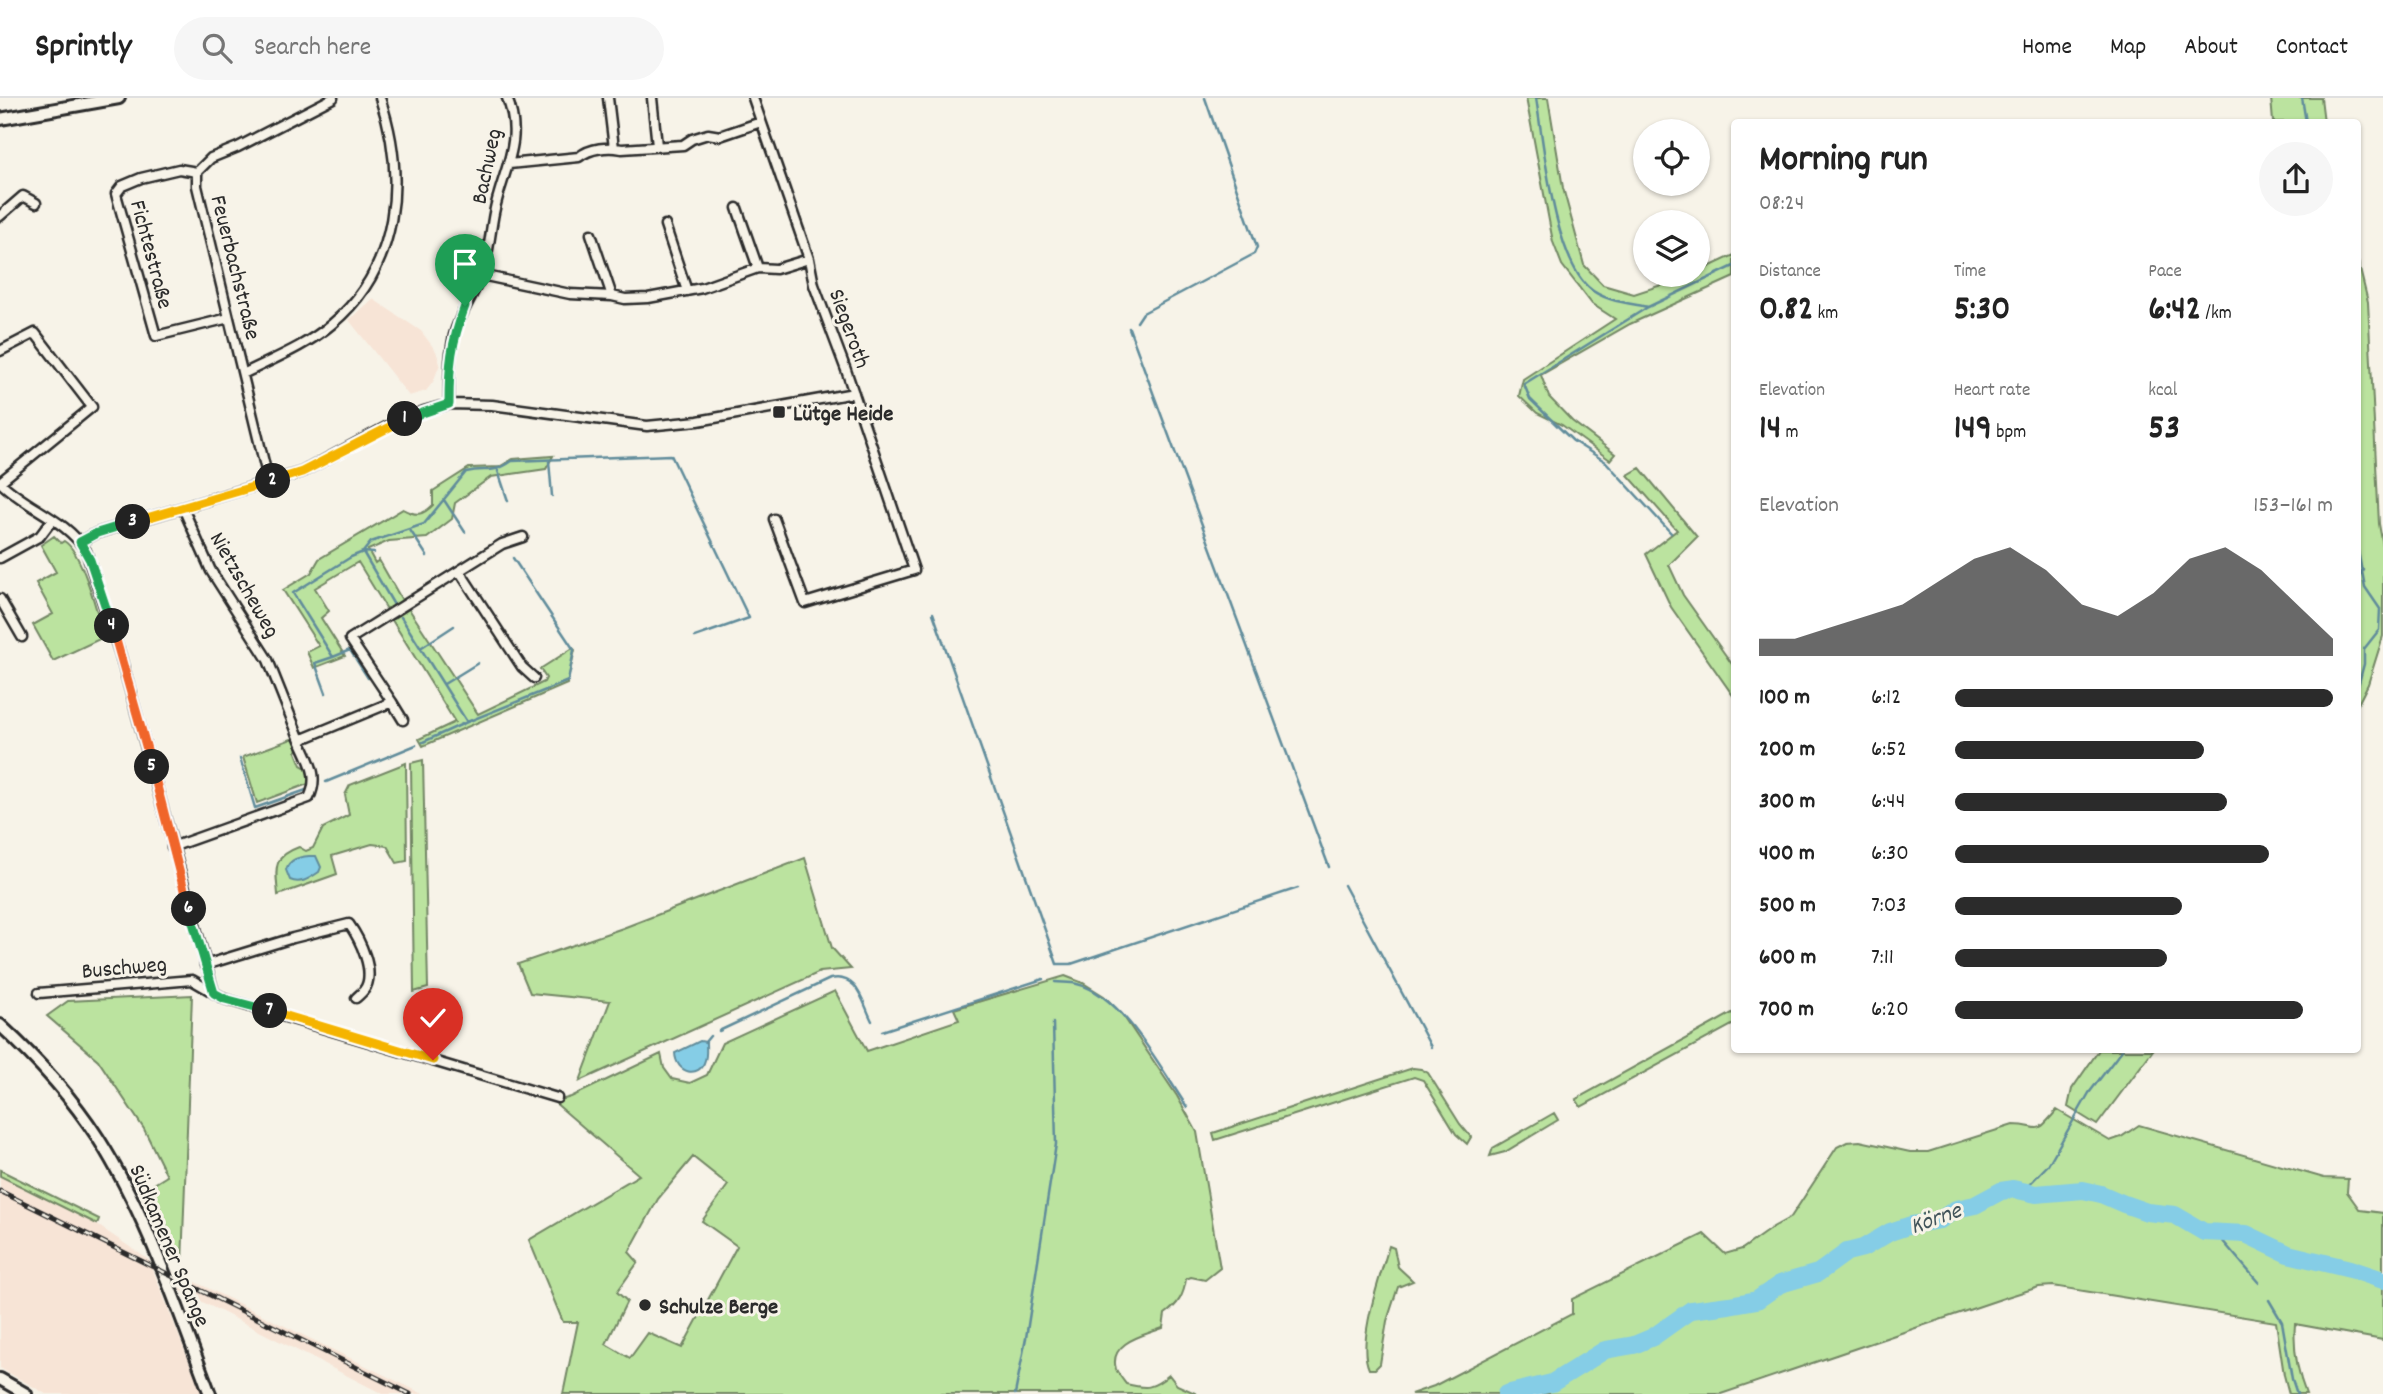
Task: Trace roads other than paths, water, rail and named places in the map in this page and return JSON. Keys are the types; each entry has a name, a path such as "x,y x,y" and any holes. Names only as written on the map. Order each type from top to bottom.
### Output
{"street":[{"path":"0,119 119,98"},
{"name":"Feuerbachstraße","path":"268,483 197,186 197,172 211,158 333,98"},
{"path":"243,374 308,342 332,324 361,292 383,252 395,203 395,178 386,116 380,98"},
{"name":"Bachweg","path":"449,404 449,360 455,332 481,275 494,212 509,164 515,118 508,98"},
{"path":"608,98 614,148"},
{"path":"652,98 657,146"},
{"name":"Siegeroth","path":"753,98 809,259 814,285 914,570 805,603 774,519"},
{"path":"509,164 579,157 587,151 614,148 683,145 708,134 720,136 761,122"},
{"name":"Fichtestraße","path":"197,172 179,169 141,178 122,186 117,194 156,336 229,318"},
{"path":"0,216 23,196 36,203"},
{"path":"737,208 758,268"},
{"path":"665,225 687,291"},
{"path":"591,234 612,296"},
{"path":"481,275 570,294 637,299 687,291 758,268 776,270 809,259"},
{"path":"0,351 35,333 92,407 0,482 67,529 80,542 99,586 212,992"},
{"path":"80,542 97,533 302,472 390,425 449,404 492,405 647,426 698,421 854,393"},
{"name":"Nietzscheweg","path":"172,847 309,798 315,786 313,773 268,660 211,571 183,508"},
{"path":"0,558 40,536 52,520"},
{"path":"403,720 350,639 502,544 523,537"},
{"path":"460,572 522,667 534,678"},
{"path":"0,599 22,638"},
{"path":"300,740 392,702"},
{"path":"205,965 349,924 366,959 366,989 356,998"},
{"name":"Buschweg","path":"39,993 192,980 225,999 557,1098"},
{"name":"Südkamener Spange","path":"0,1025 43,1067 72,1102 117,1170 148,1237 210,1394"},
{"path":"0,1379 26,1394"}],"water":[{"path":"316,856 321,867 319,872 302,881 290,880 286,870 289,863"},
{"path":"700,1041 706,1042 706,1056 702,1066 694,1072 679,1066 675,1053"}],"waterway":[{"path":"1137,322 1143,313 1254,254 1257,247 1205,98"},
{"path":"1536,98 1558,225 1576,271 1594,292 1616,301 1648,307"},
{"path":"2302,98 2306,119"},
{"path":"1671,533 1606,462 1573,441 1530,399 1524,384 1648,307 1731,267"},
{"path":"1129,328 1329,867"},
{"path":"394,605 363,552 371,542 424,524 466,472 494,469 512,461 671,455 749,618 695,637"},
{"path":"549,461 552,496"},
{"path":"498,471 508,501"},
{"path":"444,500 465,532"},
{"path":"410,530 427,556"},
{"path":"368,678 350,650 333,657 293,593 351,557 363,552 374,553"},
{"path":"467,722 568,681 574,650 513,558"},
{"path":"2361,566 2365,587 2380,609 2379,630 2364,649 2361,675"},
{"path":"933,613 1057,964 1071,964 1298,888"},
{"path":"401,617 467,722 423,742"},
{"path":"422,647 454,626"},
{"path":"326,693 315,663 333,657"},
{"path":"444,684 478,663"},
{"path":"326,782 416,745"},
{"path":"240,758 255,808 309,789"},
{"path":"1344,885 1431,1047"},
{"path":"719,1031 830,979 839,978 847,980 858,990 872,1021"},
{"path":"882,1031 1043,979"},
{"path":"1055,982 1077,984 1094,991 1110,1003 1140,1035 1187,1107"},
{"path":"1015,1394 1056,1144 1053,1023"},
{"path":"705,1042 710,1036"},
{"path":"2023,1191 2048,1165 2089,1093 2120,1053"},
{"name":"Körne","path":"1506,1394 1552,1383 1605,1350 1634,1345 1653,1337 1691,1310 1757,1300 1780,1284 1818,1273 1847,1252 1863,1248 1890,1232 1940,1220 1956,1209 1975,1205 2001,1191 2013,1189 2036,1194 2083,1190 2101,1194 2147,1212 2175,1215 2204,1232 2246,1234 2288,1254 2383,1280"},
{"path":"2215,1232 2258,1282"},
{"path":"2269,1300 2282,1322 2297,1394"}],"railway":[{"path":"0,1191 410,1394"}],"place":[{"name":"Lütge Heide","path":"779,412"},
{"name":"Schulze Berge","path":"645,1305"}]}
